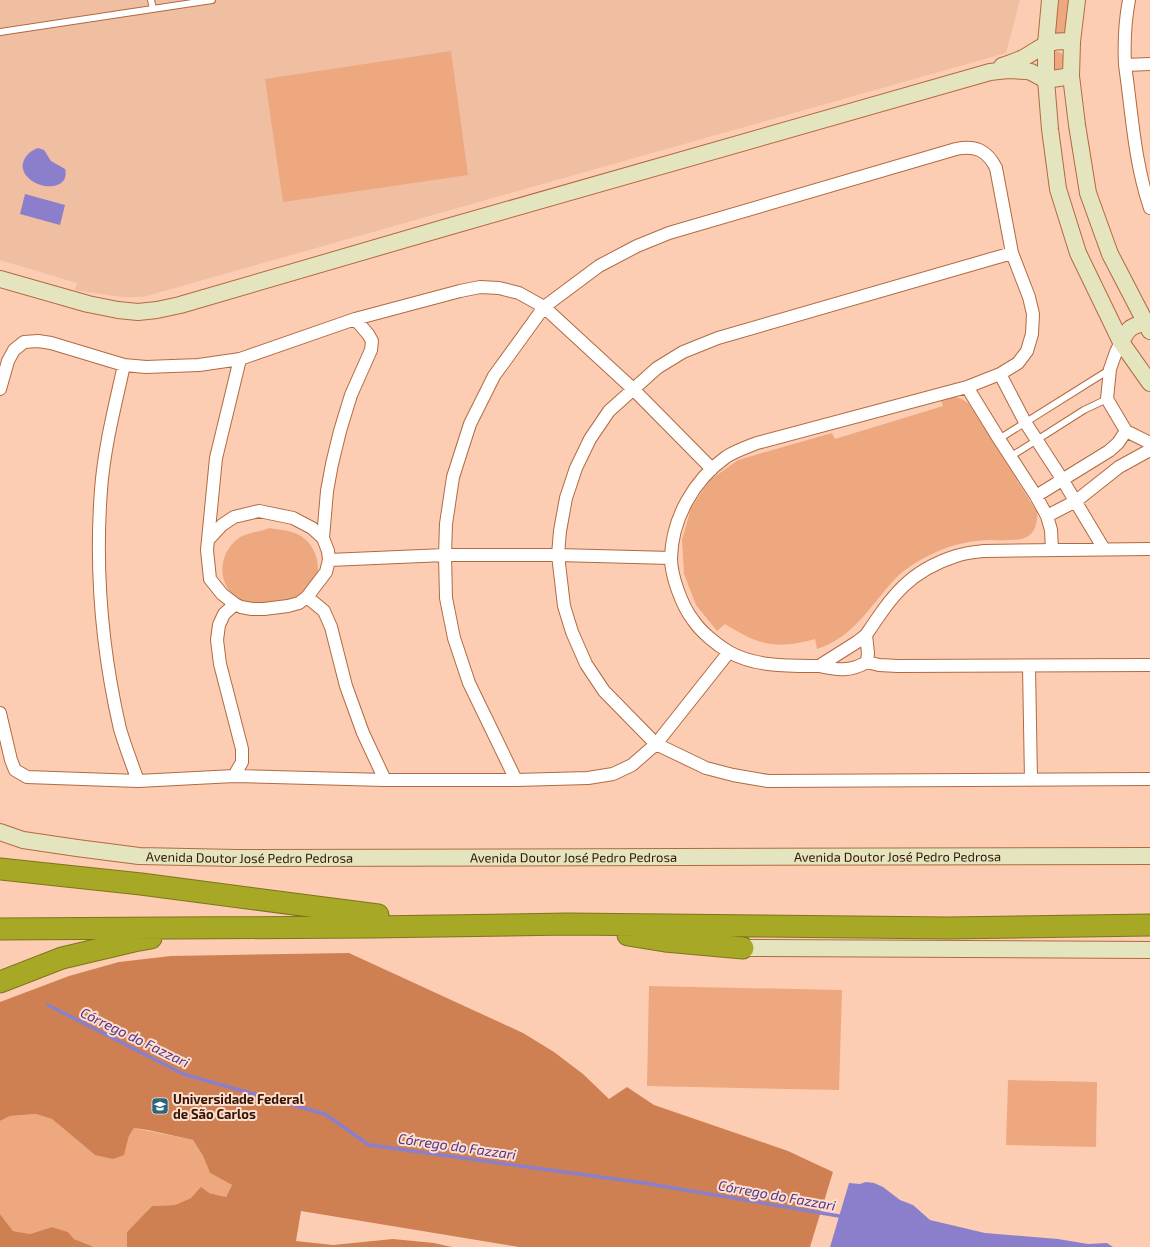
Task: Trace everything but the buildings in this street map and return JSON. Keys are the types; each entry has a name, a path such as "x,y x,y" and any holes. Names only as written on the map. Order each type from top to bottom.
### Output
{"highway":[{"path":"0,869 141,884 378,915"},
{"path":"0,915 228,916 602,912 948,915 1150,912"},
{"path":"568,924 665,942 743,948"},
{"path":"0,929 568,924 948,928 1150,925"},
{"path":"0,982 62,958 134,940 218,928"}],"street":[{"path":"1050,0 1046,44 1046,80 1050,129 1058,189 1078,253 1121,342 1150,383"},
{"path":"1077,0 1072,42 1071,76 1088,193 1110,254 1147,327"},
{"path":"1129,0 1126,22 1125,65 1136,154 1150,208"},
{"path":"990,72 995,68 1015,62 1046,44 1056,41 1072,42"},
{"path":"1125,65 1150,64"},
{"path":"0,279 96,306 138,312 157,310 180,305 990,72 1018,70 1026,71 1046,80 1071,76"},
{"path":"516,780 469,683 456,646 446,598 446,524 452,478 470,424 494,376 544,307 599,266 637,246 669,233 962,148 974,148 982,151 991,160 996,168 1012,253 1033,314 1032,334 1027,351 1018,363 1000,374 967,387 757,443 727,457 712,469 695,488 680,515 675,533 671,558 673,572 682,602 692,620 705,634 729,652 742,658 784,666 819,666 834,670 846,670 858,667 867,662 879,665 898,666 1150,665"},
{"path":"1012,253 718,338 683,352 657,368 609,411 590,439 576,468 566,498 560,531 558,555 564,606 572,632 586,664 604,691 656,744 706,768 733,775 768,781 1150,779"},
{"path":"0,389 8,361 14,350 24,342 38,341 51,343 124,365 172,367 199,365 240,359 354,319 460,291 480,287 499,288 519,293 544,307 633,389 712,469"},
{"path":"240,359 216,458 207,550 210,579 222,594 235,604 252,609 288,606 299,603 308,598 326,572 329,560 328,551 323,538 327,491 340,431 351,395 371,350 372,341 368,334 354,319"},
{"path":"1147,327 1136,325 1128,329 1116,352 1110,369 1107,399 1126,431 1150,443"},
{"path":"124,365 109,430 101,489 98,548 102,621 110,680 121,730 138,781"},
{"path":"1000,374 1025,422 1076,501 1104,549"},
{"path":"967,387 1047,516 1051,530 1052,550"},
{"path":"1036,496 1109,451 1118,443 1126,431"},
{"path":"1047,516 1076,501 1119,467 1150,450"},
{"path":"209,539 222,525 234,517 259,511 292,518 312,528 323,538"},
{"path":"819,666 866,635 895,594 912,578 934,564 958,555 984,551 1150,549"},
{"path":"329,560 445,555 558,555 671,558"},
{"path":"308,598 324,611 331,627 346,686 363,733 385,780"},
{"path":"234,776 242,762 242,749 220,664 217,640 219,625 224,614 235,604"},
{"path":"866,635 868,653 867,662"},
{"path":"0,713 11,760 15,770 28,777 138,781 234,776 385,780 516,780 588,778 612,774 632,765 656,744 729,652"},
{"path":"1029,666 1031,780"},
{"name":"Avenida Doutor José Pedro Pedrosa","path":"0,832 22,840 139,856 237,858 1150,856"},
{"path":"743,948 1150,950"}],"lane":[{"path":"151,0 153,9"},
{"path":"0,32 212,0"},
{"path":"999,439 1110,369"},
{"path":"1010,457 1038,441 1084,410 1107,399"}],"shaded area":[{"path":"0,0 1020,0 1006,53 143,297 121,297 75,290 77,283 0,260"},
{"path":"1059,0 1071,0 1065,35 1059,35 1056,33 1055,29"},
{"path":"451,51 468,175 283,202 265,79"},
{"path":"1053,51 1064,55 1065,64 1060,69 1052,69"},
{"path":"38,148 44,150 51,161 65,169 65,179 58,185 44,186 30,179 25,173 23,167 24,160 30,152"},
{"path":"25,194 65,205 60,225 20,214"},
{"path":"948,396 959,398 969,404 1037,512 1036,523 1033,531 1028,536 1020,539 980,540 957,544 941,550 910,566 895,579 851,629 830,644 817,649 815,639 793,644 777,645 753,639 725,624 717,631 696,605 684,574 682,540 691,508 710,480 738,460 832,433 835,439 943,406 941,399"},
{"path":"270,528 291,532 304,538 313,549 318,564 316,579 312,589 309,592 296,599 271,607 251,604 234,596 228,589 223,574 224,558 228,550 239,538 250,533"},
{"path":"349,953 523,1033 554,1052 583,1074 609,1099 627,1087 654,1105 788,1151 833,1172 810,1247 519,1247 301,1211 296,1241 333,1245 393,1239 434,1243 452,1247 127,1247 127,1232 152,1206 175,1205 191,1198 201,1187 209,1193 226,1197 232,1185 210,1173 203,1156 193,1140 134,1128 129,1136 124,1155 113,1159 95,1155 52,1119 36,1114 10,1116 0,1121 0,1002 69,976 119,962 171,956"},
{"path":"649,986 842,990 839,1090 647,1086"},
{"path":"1008,1080 1097,1082 1096,1147 1006,1145"},
{"path":"36,1114 52,1119 95,1155 124,1154 129,1136 134,1128 193,1140 203,1156 210,1173 232,1185 226,1197 209,1193 191,1198 175,1205 152,1206 127,1232 127,1247 94,1247 74,1239 68,1232 52,1227 30,1234 13,1231 0,1214 0,1121 10,1116"},
{"path":"866,1182 874,1183 883,1187 900,1200 913,1205 930,1220 985,1233 1058,1239 1088,1244 1107,1243 1113,1247 830,1247 849,1183 860,1184"},
{"path":"0,1214 13,1231 30,1234 52,1227 68,1232 74,1239 94,1247 0,1247"}],"waterway":[{"name":"Córrego do Fazzari","path":"48,1005 183,1074 325,1114 369,1145 644,1183 839,1216 841,1218"}],"place":[{"name":"Universidade Federal de São Carlos","path":"160,1106"}]}
